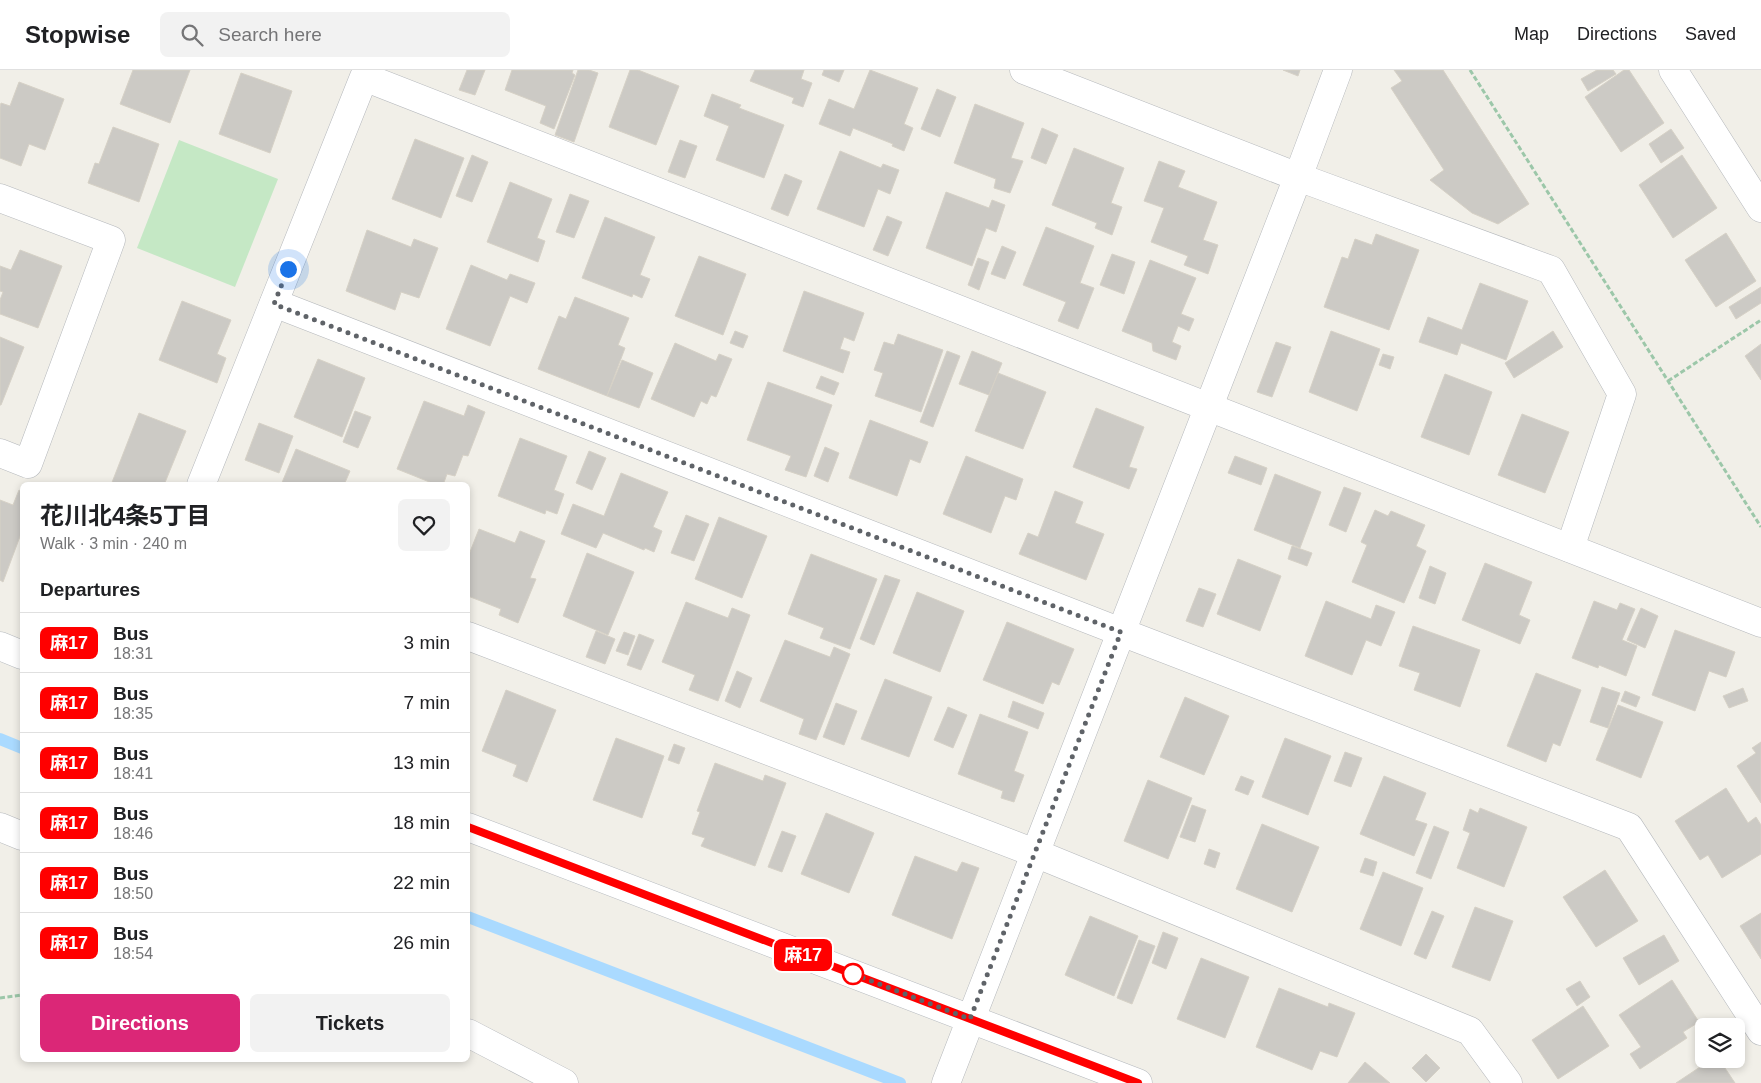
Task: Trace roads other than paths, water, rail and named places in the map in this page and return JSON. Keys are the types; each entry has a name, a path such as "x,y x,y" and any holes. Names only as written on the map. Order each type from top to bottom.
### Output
{"street":[{"path":"1024,70 1298,177 1551,270 1622,394 1570,548"},
{"path":"949,1076 1338,70"},
{"path":"1673,70 1761,208"},
{"path":"202,482 364,77 1761,622"},
{"path":"0,198 111,240 28,464 0,453"},
{"path":"274,304 1629,827 1761,1031"},
{"path":"470,637 1035,853 1470,1031 1508,1083"},
{"path":"0,646 20,654"},
{"path":"0,827 20,835"},
{"path":"470,828 1138,1083"},
{"path":"470,1033 564,1083"}],"waterway":[{"path":"0,739 20,747"},
{"path":"470,918 900,1083"}]}
